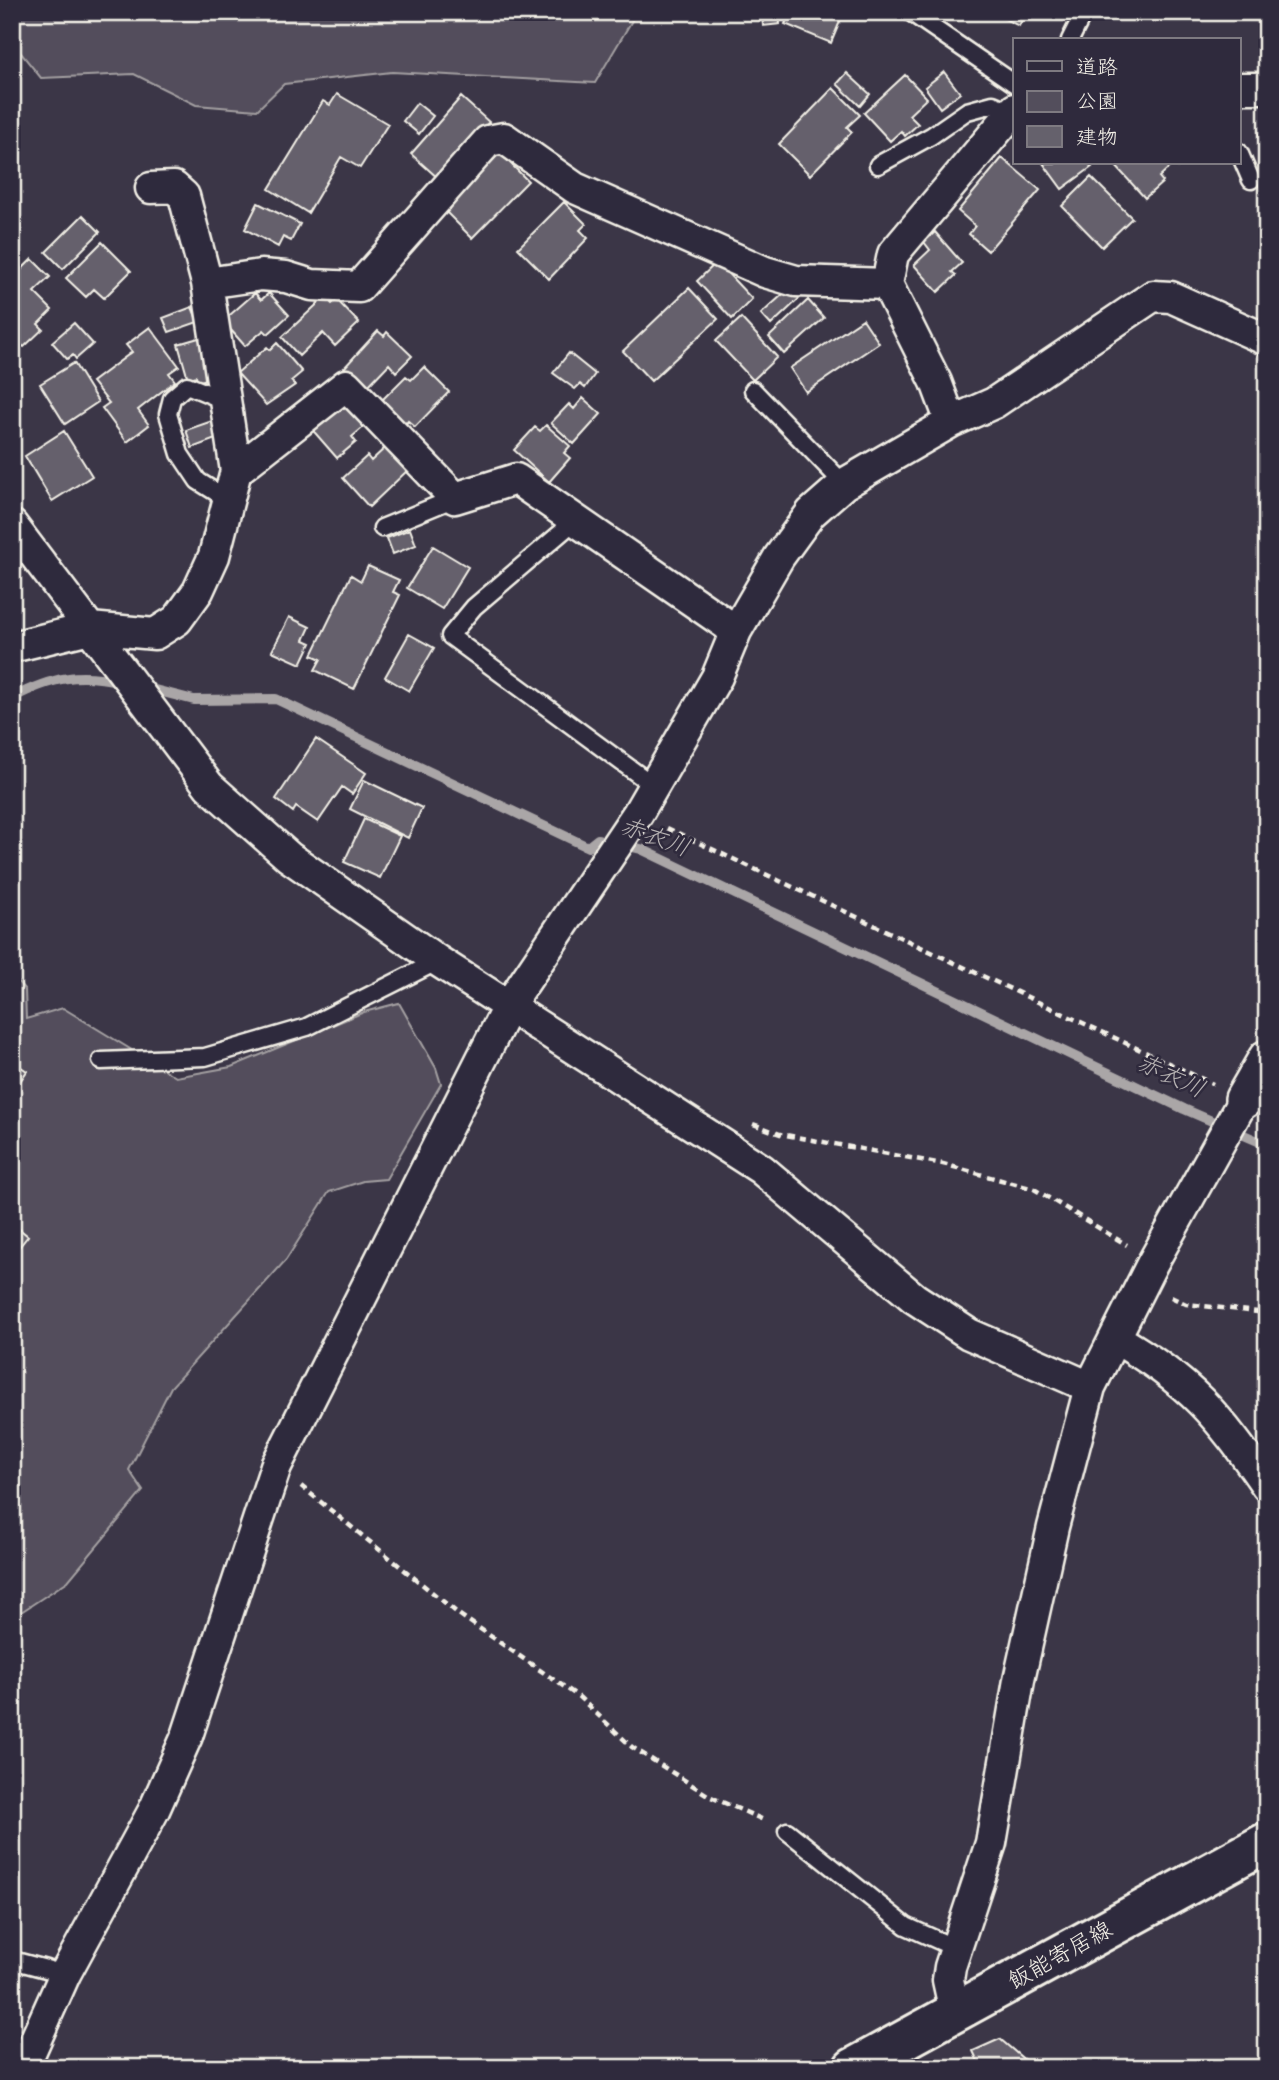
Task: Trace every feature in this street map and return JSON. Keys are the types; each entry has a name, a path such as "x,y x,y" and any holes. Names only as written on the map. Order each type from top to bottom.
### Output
{"main road":[{"name":"飯能寄居線","path":"853,2068 1267,1842"}],"street":[{"path":"1240,88 1267,88"},
{"path":"951,422 936,382 887,284 893,254 1013,102"},
{"path":"206,283 261,275 286,277 312,285 359,287 488,142 504,138 575,188 765,272 796,281 887,284"},
{"path":"12,647 90,628 155,634 177,620 198,591 214,556 236,471 228,401 206,283 184,196 174,187 151,188"},
{"path":"23,2068 65,1974 155,1810 187,1736 276,1466 509,1005 638,813 717,677 736,631 779,557 811,513 844,484 951,422 994,403 1153,296 1171,297 1267,340"},
{"path":"236,471 346,385 455,498 516,479 736,631"},
{"path":"12,525 209,786 289,856 438,961 761,1169 914,1298 969,1334 1090,1387"},
{"path":"955,2012 948,1980 954,1948 991,1843 1019,1680 1050,1540 1090,1387 1146,1274 1267,1059"},
{"path":"1115,1338 1152,1359 1205,1403 1240,1446 1267,1486"}],"lane":[{"path":"909,12 928,17 1013,100"},
{"path":"1071,38 1084,12"},
{"path":"878,165 931,136 967,111 1013,101"},
{"path":"1240,154 1251,180"},
{"path":"228,401 187,386 172,398 168,414 180,454 198,481 230,501"},
{"path":"753,390 844,484"},
{"path":"382,528 455,498"},
{"path":"576,520 474,607 450,636 654,786"},
{"path":"101,1061 205,1057 307,1027 438,961"},
{"path":"787,1831 906,1926 954,1948"},
{"path":"12,1960 65,1974"}],"path":[{"path":"638,813 1244,1099"},
{"path":"751,1123 780,1134 943,1164 1034,1189 1107,1231 1146,1274 1186,1304 1267,1313"},
{"path":"276,1466 460,1615 579,1697 632,1747 711,1797 787,1831"}],"green space":[{"path":"12,12 637,12 595,83 392,72 284,84 257,110 196,105 134,74 41,78 12,42"},
{"path":"12,975 25,990 26,1019 63,1008 176,1077 231,1067 364,1012 399,1003 436,1068 441,1084 386,1179 363,1181 329,1192 286,1260 171,1387 129,1470 143,1491 68,1581 12,1618"}],"building":[{"path":"762,12 779,12 780,24 763,26"},
{"path":"790,12 844,12 831,43 785,24"},
{"path":"991,12 1026,12 1019,26"},
{"path":"944,72 960,93 940,108 925,87"},
{"path":"847,73 870,94 860,106 837,84"},
{"path":"905,75 927,98 909,115 918,124 905,136 901,131 890,141 864,113"},
{"path":"833,88 860,115 847,127 852,132 810,175 779,144"},
{"path":"337,94 388,124 360,168 341,157 308,213 269,189 323,101 330,105"},
{"path":"461,97 489,122 439,179 411,154"},
{"path":"417,103 433,116 419,134 403,121"},
{"path":"1259,134 1267,134 1267,159 1260,159"},
{"path":"500,153 528,181 472,238 444,210"},
{"path":"1002,158 1040,190 988,251 969,234 975,226 958,211"},
{"path":"1044,164 1089,164 1092,167 1062,189"},
{"path":"1114,164 1173,164 1159,177 1163,182 1145,198"},
{"path":"1091,177 1132,218 1102,247 1062,206"},
{"path":"564,202 586,224 580,230 588,238 549,279 518,248"},
{"path":"258,203 300,224 291,241 283,237 278,247 245,229"},
{"path":"83,215 100,232 63,269 46,252"},
{"path":"935,232 962,263 952,272 956,275 938,292 914,265 930,250 924,242"},
{"path":"102,242 131,271 104,298 94,289 86,297 66,278"},
{"path":"32,259 50,277 34,292 52,310 38,324 43,329 24,347 19,343 12,349 12,279"},
{"path":"717,262 752,299 732,319 697,281"},
{"path":"791,287 801,297 771,325 761,314"},
{"path":"689,288 718,319 651,381 623,351"},
{"path":"255,293 261,300 269,293 289,315 268,334 264,330 245,346 223,321"},
{"path":"325,297 332,304 337,300 359,323 335,346 323,333 299,356 282,337"},
{"path":"808,300 824,318 784,354 769,337"},
{"path":"192,307 198,322 169,332 163,318"},
{"path":"741,318 777,357 753,380 716,341"},
{"path":"863,319 879,343 806,392 790,368"},
{"path":"74,323 93,344 76,359 73,355 67,359 52,342"},
{"path":"150,327 179,366 169,373 175,381 138,410 149,425 127,442 102,408 109,403 92,382 132,352 126,345"},
{"path":"378,331 384,336 387,332 412,356 396,372 389,364 366,388 344,368"},
{"path":"202,337 213,377 197,382 196,376 188,379 178,344"},
{"path":"277,343 302,372 291,381 295,385 266,405 237,373 267,347 270,350"},
{"path":"569,353 595,374 585,388 580,384 575,389 553,373"},
{"path":"74,363 98,402 65,424 40,384"},
{"path":"424,367 449,392 415,427 408,421 403,427 379,403 406,376 411,380"},
{"path":"583,398 601,414 574,444 551,423 569,404 574,409"},
{"path":"346,402 366,425 352,437 356,442 337,458 309,426"},
{"path":"215,420 221,437 192,448 186,430"},
{"path":"546,425 570,446 564,453 570,458 549,482 514,450 535,427 540,431"},
{"path":"64,431 92,476 52,501 25,456"},
{"path":"386,447 408,470 369,507 343,478 367,456 371,461"},
{"path":"410,529 416,545 393,554 387,538"},
{"path":"433,546 468,567 442,609 407,588"},
{"path":"368,566 399,580 393,592 400,595 354,689 315,670 321,659 312,655 351,575 361,581"},
{"path":"289,617 310,627 304,640 311,643 301,664 272,651"},
{"path":"409,634 434,648 409,691 385,677"},
{"path":"316,739 366,773 352,794 342,787 318,822 296,807 293,812 276,799"},
{"path":"364,780 422,808 408,838 350,809"},
{"path":"364,819 400,836 380,878 344,862"},
{"path":"12,1061 27,1071 12,1093"},
{"path":"12,1223 28,1236 12,1256"},
{"path":"1000,2039 1034,2068 981,2068 973,2051"}],"waterway":[{"name":"赤衣川","path":"12,698 40,685 66,678 92,677 122,682"},
{"name":"赤衣川","path":"143,687 194,700 276,699 588,847 598,839 641,849 1184,1109 1267,1145"}]}
